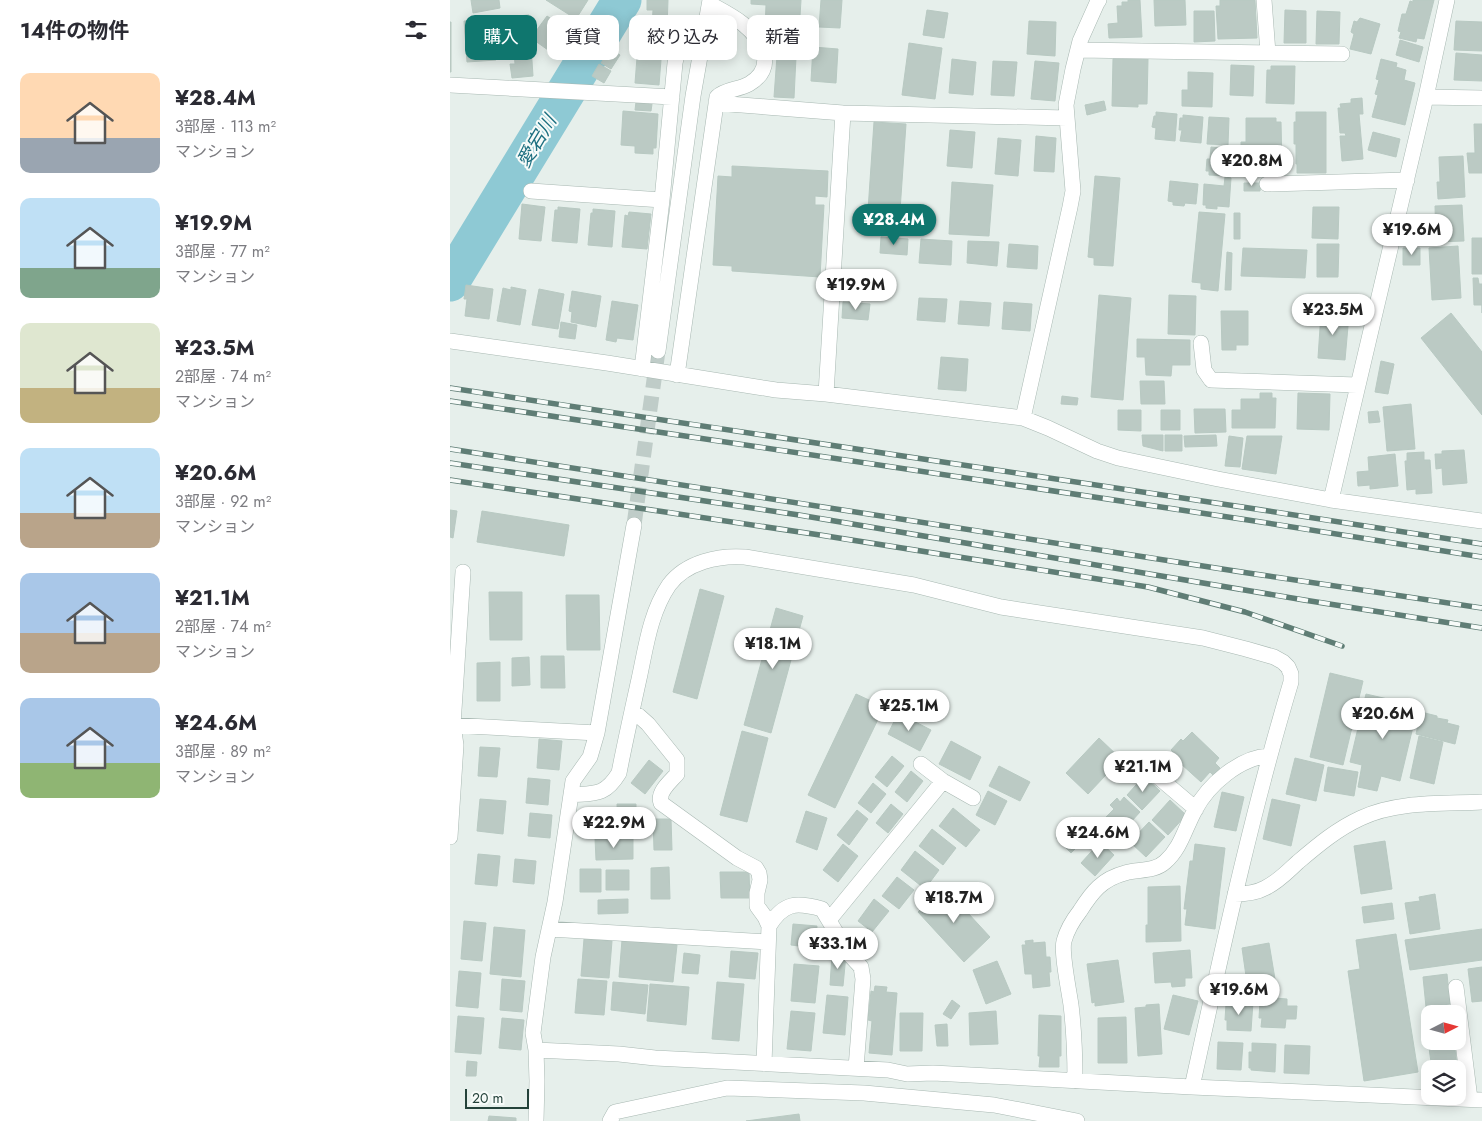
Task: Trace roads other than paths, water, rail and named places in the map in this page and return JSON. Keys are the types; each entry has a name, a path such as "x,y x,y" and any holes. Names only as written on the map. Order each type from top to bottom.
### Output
{"street":[{"path":"1023,418 1070,207 1072,184 1066,118 1067,96 1078,50 1091,14 1100,0"},
{"path":"1264,0 1268,53"},
{"path":"1331,500 1407,180 1447,0"},
{"path":"677,374 716,100 721,93 748,84 760,74 766,61 759,41 738,20 710,2 707,15"},
{"path":"1078,50 1342,54"},
{"path":"642,369 662,200 676,60"},
{"path":"658,351 699,60"},
{"path":"450,85 672,98"},
{"path":"693,96 843,113 1066,118"},
{"path":"1426,97 1482,98"},
{"path":"826,394 843,113"},
{"path":"1267,184 1407,180"},
{"path":"531,191 662,200"},
{"path":"450,341 776,390 826,394 1023,418 1097,451 1118,458 1331,500 1482,521"},
{"path":"1201,343 1204,370 1211,380 1357,385"},
{"path":"536,1121 537,1081 534,1033 543,957 555,902 573,781 590,757 597,733 634,525"},
{"path":"571,795 600,792 612,784 619,774 651,622 670,584 694,566 729,556 745,556 914,585 1001,607 1203,638 1274,657 1283,662 1292,674 1291,682 1269,756 1235,894 1192,1087"},
{"path":"450,837 456,745 451,725 463,572"},
{"path":"632,713 648,724 677,760 677,774 660,795 659,800 661,803 737,858 760,872 757,906 765,918 769,934"},
{"path":"451,725 597,733"},
{"path":"1075,1081 1074,1040 1063,943 1070,926 1092,893 1102,884 1124,873 1159,867 1165,862 1182,841 1196,808 1224,776 1238,766 1261,757 1269,756"},
{"path":"1137,759 1196,808"},
{"path":"921,764 943,781 973,798"},
{"path":"829,920 943,781"},
{"path":"1235,894 1248,894 1264,890 1279,880 1326,839 1360,818 1379,810 1398,806 1482,802"},
{"path":"764,1064 769,934 773,919 787,906 795,905 813,906 822,909 849,954 861,967 863,978 856,1068"},
{"path":"549,930 769,934"},
{"path":"536,1050 888,1070 907,1074 933,1073 1476,1100 1456,987"},
{"path":"610,1121 615,1112 727,1088 864,1093 994,1105 1077,1121"}],"waterway":[{"name":"愛宕川","path":"450,282 622,0"}],"tunnel":[{"path":"634,525 658,351"}],"railway":[{"path":"450,388 1482,544"},
{"path":"450,401 1248,520 1482,557"},
{"path":"450,449 1482,608"},
{"path":"450,463 799,515 1482,628"},
{"path":"450,480 820,535 1148,587 1245,612 1342,646"}]}
